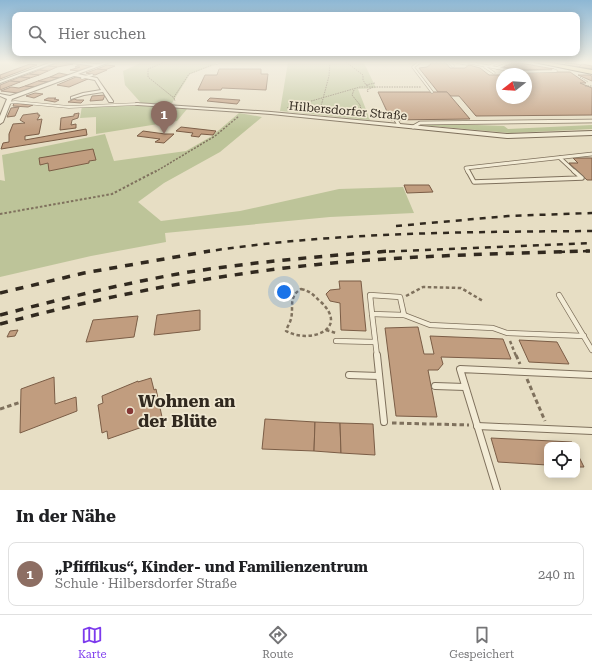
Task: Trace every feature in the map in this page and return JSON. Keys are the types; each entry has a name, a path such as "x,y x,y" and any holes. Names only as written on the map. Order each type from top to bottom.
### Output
{"street":[{"path":"0,95 10,98 45,85"},
{"path":"100,85 111,101"},
{"path":"72,98 83,94 104,92"},
{"path":"0,122 10,98"},
{"name":"Hilbersdorfer Straße","path":"138,104 245,111 363,122 397,123 413,127 514,136 592,133"}],"lane":[{"path":"427,87 432,92"},
{"name":"Hilbersdorfer Straße","path":"7,103 15,102 69,108 138,104"},
{"path":"413,127 420,123 592,121"},
{"path":"560,158 582,178 556,178 536,181 474,182 466,168 592,154"},
{"path":"384,422 370,295 400,297 404,315"},
{"path":"559,295 592,350"},
{"path":"372,314 404,315 430,325 493,328 507,332 584,336"},
{"path":"336,340 375,342"},
{"path":"497,490 460,369 592,375"},
{"path":"349,374 379,376"},
{"path":"435,386 465,388"},
{"path":"477,426 592,431"}],"path":[{"path":"157,85 167,94 174,97"},
{"path":"175,107 174,97 182,85"},
{"path":"317,118 326,85"},
{"path":"364,87 366,85 373,87"},
{"path":"585,86 592,86"},
{"path":"286,108 364,87 427,87"},
{"path":"364,87 368,92"},
{"path":"366,90 373,87"},
{"path":"354,90 352,95 360,105 363,114 363,122"},
{"path":"0,214 112,194 151,174 190,151 230,125 245,111"},
{"path":"400,297 413,294 418,288 423,287 461,288 483,301"},
{"path":"301,289 313,292 330,311 331,320 326,330 311,336 300,337 291,335 286,331 291,318 291,300 296,292 301,289"},
{"path":"0,409 20,402"},
{"path":"384,422 477,426"}],"green space":[{"path":"125,85 183,85 172,103 141,103"},
{"path":"284,85 374,85 376,88 358,89 370,120 280,111"},
{"path":"145,105 187,109 177,121 96,134 96,117 80,118 82,106"},
{"path":"239,113 262,117 220,152 164,183 138,202 161,221 240,211 339,189 403,187 414,213 330,217 165,233 166,242 91,256 0,277 0,180 5,181 2,155 105,134 114,161 186,151 212,136"},
{"path":"422,123 504,126 508,129 592,125 592,129 511,133 421,125"}],"building":[{"path":"0,85 13,85 0,90"},
{"path":"28,85 40,85 34,87 25,86"},
{"path":"57,85 74,85 69,87"},
{"path":"200,85 267,85 266,90 222,88 221,90 198,90"},
{"path":"432,85 496,85 496,104 532,104 532,85 584,85 592,88 592,115 476,116 459,96 451,96 447,92 438,92"},
{"path":"25,86 34,87 18,93 1,91 11,87 19,88"},
{"path":"378,92 447,92 470,119 391,120"},
{"path":"35,93 43,94 34,98 26,96"},
{"path":"105,95 103,100 90,101 92,96"},
{"path":"48,98 56,98 54,99 59,100 55,102 44,100"},
{"path":"210,98 240,100 237,104 207,101"},
{"path":"74,99 84,100 81,103 68,102"},
{"path":"14,103 33,105 28,107 13,106"},
{"path":"19,107 15,116 7,117 11,108"},
{"path":"38,113 38,115 40,115 37,120 42,119 39,134 25,136 25,140 86,129 87,135 1,149 3,143 9,142 9,134 13,124 25,123 20,120 23,115"},
{"path":"79,113 78,118 72,120 71,125 76,124 76,128 60,130 61,118 74,116 74,114"},
{"path":"181,127 216,131 213,135 201,134 199,137 191,136 193,133 176,131"},
{"path":"143,131 174,134 164,143 155,142 160,139 137,136"},
{"path":"93,149 96,160 89,161 89,163 49,171 48,163 40,165 39,158"},
{"path":"573,158 592,158 592,180 587,180 569,163 578,163"},
{"path":"404,185 429,185 433,192 407,193"},
{"path":"339,281 361,281 366,331 341,330 340,303 330,301 326,294 330,290 340,289"},
{"path":"200,310 200,330 154,335 157,315"},
{"path":"138,316 134,337 86,342 93,320"},
{"path":"418,327 424,354 434,354 430,336 503,339 511,359 441,357 443,364 438,370 428,370 437,417 396,416 385,328"},
{"path":"18,330 15,336 7,337 10,331"},
{"path":"519,340 557,342 569,364 529,362"},
{"path":"54,377 55,404 76,397 77,411 20,433 21,389"},
{"name":"Wohnen an der Blüte","path":"151,378 154,390 156,389 162,417 147,423 148,425 108,439 107,431 102,433 98,405 103,403 102,396 138,381"},
{"path":"265,419 315,422 314,451 262,449"},
{"path":"315,422 340,423 341,453 314,451"},
{"path":"340,423 373,424 375,455 341,453"},
{"path":"491,438 572,442 544,442 544,465 498,462"},
{"path":"580,459 584,467 580,467"}],"railway":[{"path":"396,226 508,216 592,213"},
{"path":"206,252 300,240 397,234 592,231"},
{"path":"379,252 592,243"},
{"path":"206,252 210,251"},
{"path":"379,252 391,251"},
{"path":"0,324 71,306 141,291 213,278 285,268 399,258 576,251"},
{"path":"559,252 576,251"},
{"path":"576,251 590,251"},
{"path":"576,251 592,251"},
{"path":"0,293 84,273 206,252"},
{"path":"0,315 91,292 183,273 287,260 379,252"}],"place":[{"name":"„Pfiffikus“, Kinder- und Familienzentrum","path":"164,134"},
{"name":"Wohnen an der Blüte","path":"130,411"}]}
